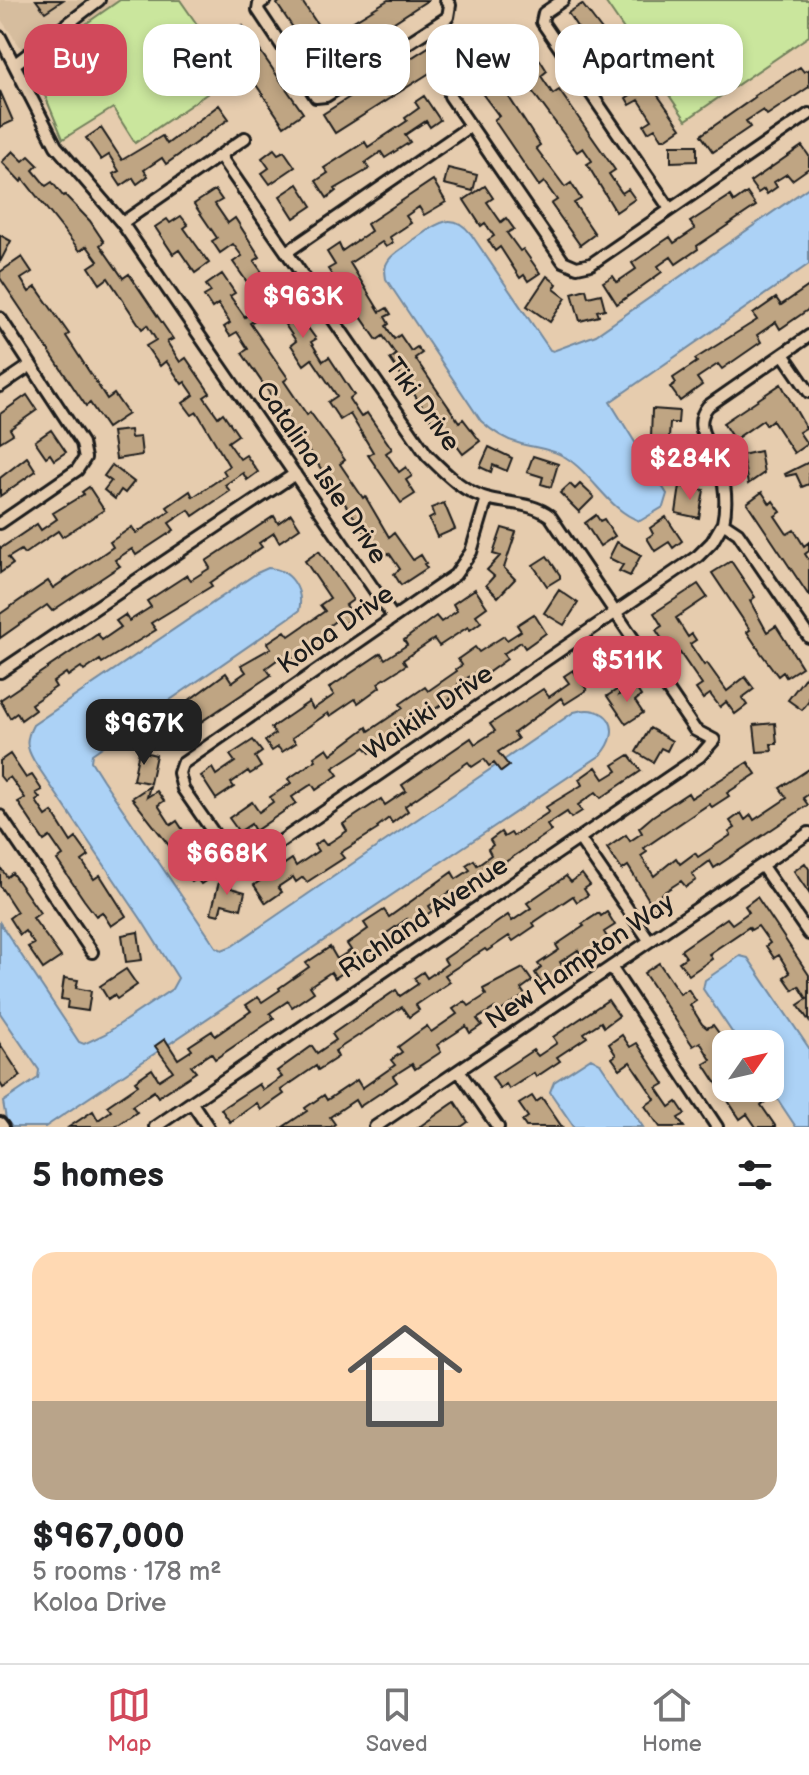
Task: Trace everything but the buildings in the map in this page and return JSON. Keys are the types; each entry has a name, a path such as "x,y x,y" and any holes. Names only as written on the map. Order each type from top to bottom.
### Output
{"street":[{"path":"15,64 99,0"},
{"path":"265,0 259,4 258,10 316,97 326,96 448,17 450,5 446,0"},
{"path":"563,0 544,13 542,22 670,209"},
{"name":"Catalina Isle Drive","path":"0,37 56,146 122,223 393,617"},
{"path":"450,96 563,261 577,267 591,264 809,114"},
{"path":"287,252 470,126"},
{"path":"122,223 245,138"},
{"name":"Tiki Drive","path":"220,156 427,455 454,481 487,498 540,508 550,516 695,730 714,740"},
{"path":"0,318 82,443 85,458 77,470 0,523"},
{"path":"809,336 708,406 701,418 702,433 721,468 727,506 723,523 738,533 809,637"},
{"path":"783,354 809,392"},
{"path":"0,386 31,365"},
{"path":"0,672 295,474"},
{"name":"Koloa Drive","path":"179,773 182,764 189,758 455,575 471,552 487,498"},
{"name":"Waikiki Drive","path":"179,773 183,789 229,855 242,862 255,859 698,556 712,542 723,523"},
{"name":"Richland Avenue","path":"155,1127 700,756 714,740"},
{"path":"0,816 92,952"},
{"name":"New Hampton Way","path":"375,1127 809,833"},
{"path":"579,838 649,940"},
{"path":"762,866 809,934"},
{"path":"611,967 717,1127"},
{"path":"459,1071 498,1127"},
{"path":"192,1103 208,1127"}],"shaded area":[{"path":"0,0 120,0 86,24 24,24 24,52 0,18"}],"green space":[{"path":"120,0 180,0 197,24 143,24 143,96 204,96 135,143 113,108 63,139 45,96 127,96 127,24 86,24"},
{"path":"604,0 809,0 809,36 743,81 743,24 620,24"},
{"path":"670,96 721,96 686,120"}],"water":[{"path":"809,187 809,264 610,402 667,494 663,507 640,521 619,509 565,457 507,439 481,421 386,279 386,265 396,253 442,222 456,222 471,234 553,351 596,335"},
{"path":"268,568 283,572 294,582 300,596 299,611 92,754 91,761 216,947 222,950 232,946 574,712 596,711 609,720 612,736 608,745 601,755 45,1127 12,1127 6,1119 3,1102 38,1078 39,1070 0,1013 0,923 79,1042 84,1044 105,1034 172,989 178,978 34,761 29,752 30,730 33,725"},
{"path":"740,956 748,958 809,1048 809,1127 796,1127 779,1102 784,1102 784,1030 731,1030 703,989 705,980"},
{"path":"591,1058 600,1063 643,1127 574,1127 550,1092 554,1082"}]}
